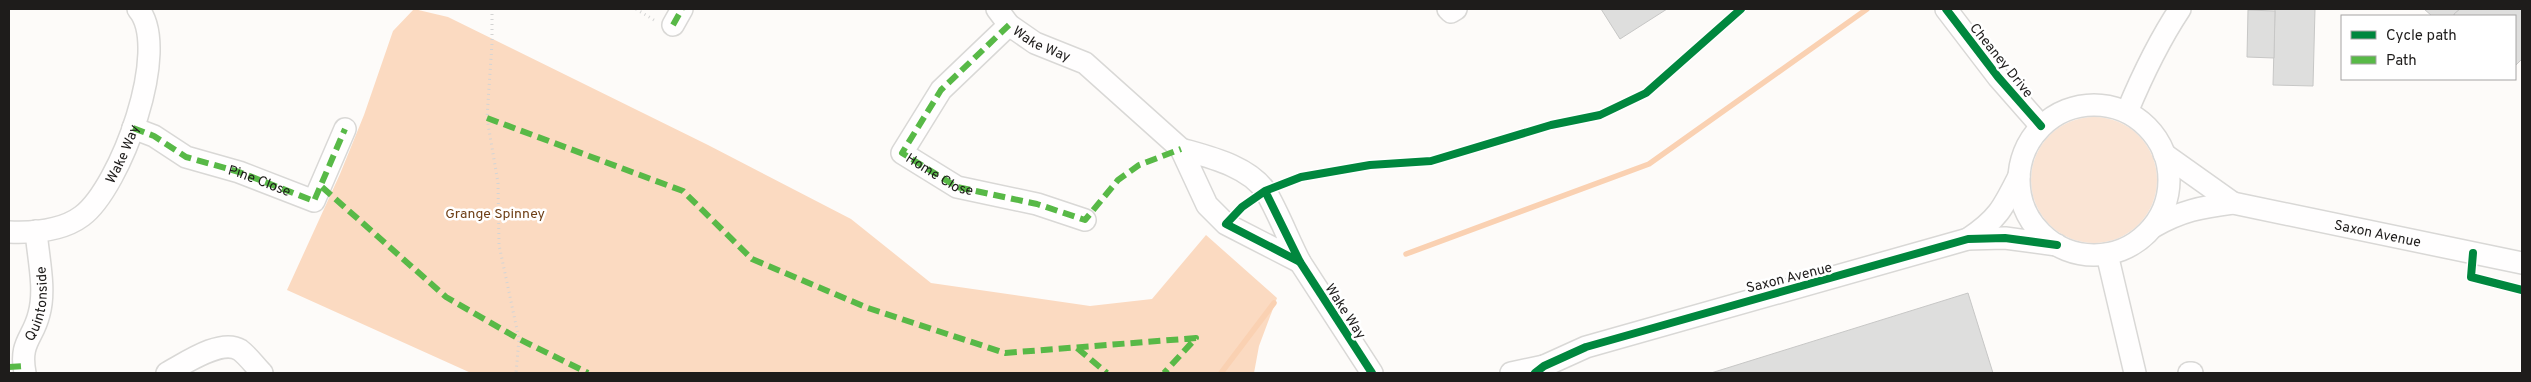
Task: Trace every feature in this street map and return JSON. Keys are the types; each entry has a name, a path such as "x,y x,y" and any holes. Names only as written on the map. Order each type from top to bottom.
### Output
{"street":[{"name":"Wake Way","path":"9,232 36,231 67,224 90,209 115,171 141,104 149,68 150,46 145,16 138,9"},
{"path":"1448,9 1451,12 1456,9"},
{"name":"Cheaney Drive","path":"1946,9 1998,77 2041,126"},
{"path":"2127,112 2141,78 2163,35 2180,9"},
{"name":"Wake Way","path":"1003,17 1035,43 1084,63 1181,148 1217,159 1245,173 1265,191 1300,262 1372,373"},
{"name":"Home Close","path":"1003,17 942,90 902,153 957,187 1037,204 1085,220"},
{"path":"2082,105 2105,105 2127,112 2146,125 2160,143 2168,164 2169,187 2166,203 2153,227 2137,241 2107,254 2083,254 2057,245 2040,232 2026,212 2020,195 2019,176 2022,158 2029,141 2041,126 2060,113 2082,105"},
{"name":"Pine Close","path":"133,128 154,136 186,157 239,172 314,201 345,129"},
{"name":"Wake Way","path":"1181,148 1207,205 1226,224 1300,262"},
{"name":"Saxon Avenue","path":"2164,154 2233,203"},
{"name":"Saxon Avenue","path":"1968,239 1988,225 2003,208 2019,176"},
{"name":"Saxon Avenue","path":"2153,227 2176,214 2197,207 2233,203 2522,263"},
{"name":"Quintonside","path":"19,369 25,343 40,313 41,297 36,231"},
{"name":"Saxon Avenue","path":"1511,373 1539,370 1586,347 1968,239 2005,238 2057,245"},
{"path":"2107,254 2135,373"},
{"path":"166,373 215,348 224,347 239,350 262,373"}],"path":[{"path":"492,9 492,43 487,118 498,183 499,245 519,339 516,373"},
{"path":"636,9 669,18"}],"shaded area":[{"path":"2094,117 2118,122 2129,127 2139,135 2147,145 2152,156 2157,180 2152,204 2147,215 2139,225 2129,233 2118,238 2094,243 2070,238 2059,233 2049,225 2041,215 2036,204 2031,180 2036,156 2041,145 2049,135 2059,127 2070,122"}],"green space":[{"name":"Grange Spinney","path":"414,9 448,17 708,145 851,219 931,283 1090,306 1152,299 1206,235 1277,298 1259,346 1254,373 471,373 287,290 340,174 364,115 393,31"}],"building":[{"path":"1601,9 1667,9 1620,39"},
{"path":"2275,9 2315,9 2313,86 2273,85"},
{"path":"2424,9 2460,9 2453,15 2431,15"},
{"path":"2460,9 2522,9 2522,59 2516,65 2516,15 2454,14"},
{"path":"2248,10 2275,11 2274,58 2247,57"},
{"path":"1968,293 1993,373 1711,373"}],"waterway":[{"path":"1406,254 1649,164 1867,9"},
{"path":"1221,373 1274,303"}],"marked path":[{"path":"673,25 682,9"},
{"path":"1009,25 941,90 902,153 957,187 1037,204 1085,220 1118,180 1139,165 1181,149"},
{"path":"487,118 683,191 752,259 868,308 1005,353 1196,338 1164,373"},
{"path":"133,128 154,136 186,157 239,172 314,201 345,129"},
{"path":"322,187 446,297 519,339 588,373"},
{"path":"1077,348 1107,373"},
{"path":"9,367 23,366"}],"cycle path":[{"path":"1265,191 1300,262 1226,224 1242,207 1265,191 1301,177 1370,165 1431,161 1551,125 1600,115 1646,93 1741,9"},
{"path":"1946,9 1998,77 2041,126"},
{"path":"1535,373 1544,366 1586,347 1968,239 2005,238 2057,245"},
{"path":"2473,253 2471,277 2522,290"},
{"path":"1300,262 1372,373"}]}
